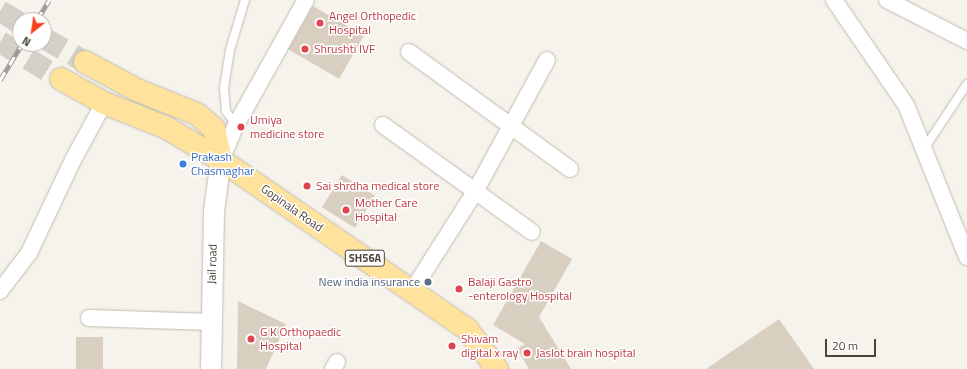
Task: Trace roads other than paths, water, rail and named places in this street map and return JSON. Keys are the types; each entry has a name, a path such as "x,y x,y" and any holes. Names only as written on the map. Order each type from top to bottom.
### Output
{"main road":[{"path":"85,62 138,90 197,114 214,129 221,160"},
{"name":"Gopinala Road","path":"61,78 104,103 165,127 221,160 467,329 497,369"}],"street":[{"path":"221,160 236,126 306,0"},
{"path":"834,0 906,105 967,257"},
{"path":"887,0 967,41"},
{"path":"409,52 510,127 570,169"},
{"path":"412,291 476,190 547,60"},
{"path":"0,291 29,253 73,160 104,103"},
{"path":"383,125 476,190 532,232"},
{"name":"Jail road","path":"211,369 214,211 221,160"},
{"path":"88,318 211,322"}],"lane":[{"path":"236,126 226,111 224,88 230,50 245,0"},
{"path":"924,149 967,84"}],"tunnel":[{"path":"0,11 12,18"},
{"path":"0,42 61,79"},
{"path":"52,43 85,62"}],"railway":[{"path":"42,12 49,0"},
{"path":"0,80 17,52"}],"place":[{"name":"Angel Orthopedic Hospital","path":"320,23"},
{"name":"Shrushti IVF","path":"305,49"},
{"name":"Umiya medicine store","path":"241,127"},
{"name":"Prakash Chasmaghar","path":"183,164"},
{"name":"Sai shrdha medical store","path":"307,186"},
{"name":"Mother Care Hospital","path":"346,210"},
{"name":"New india insurance","path":"428,282"},
{"name":"Balaji Gastro -enterology Hospital","path":"459,289"},
{"name":"G K Orthopaedic Hospital","path":"251,339"},
{"name":"Shivam digital x ray","path":"452,346"},
{"name":"Jaslot brain hospital","path":"527,353"}]}
